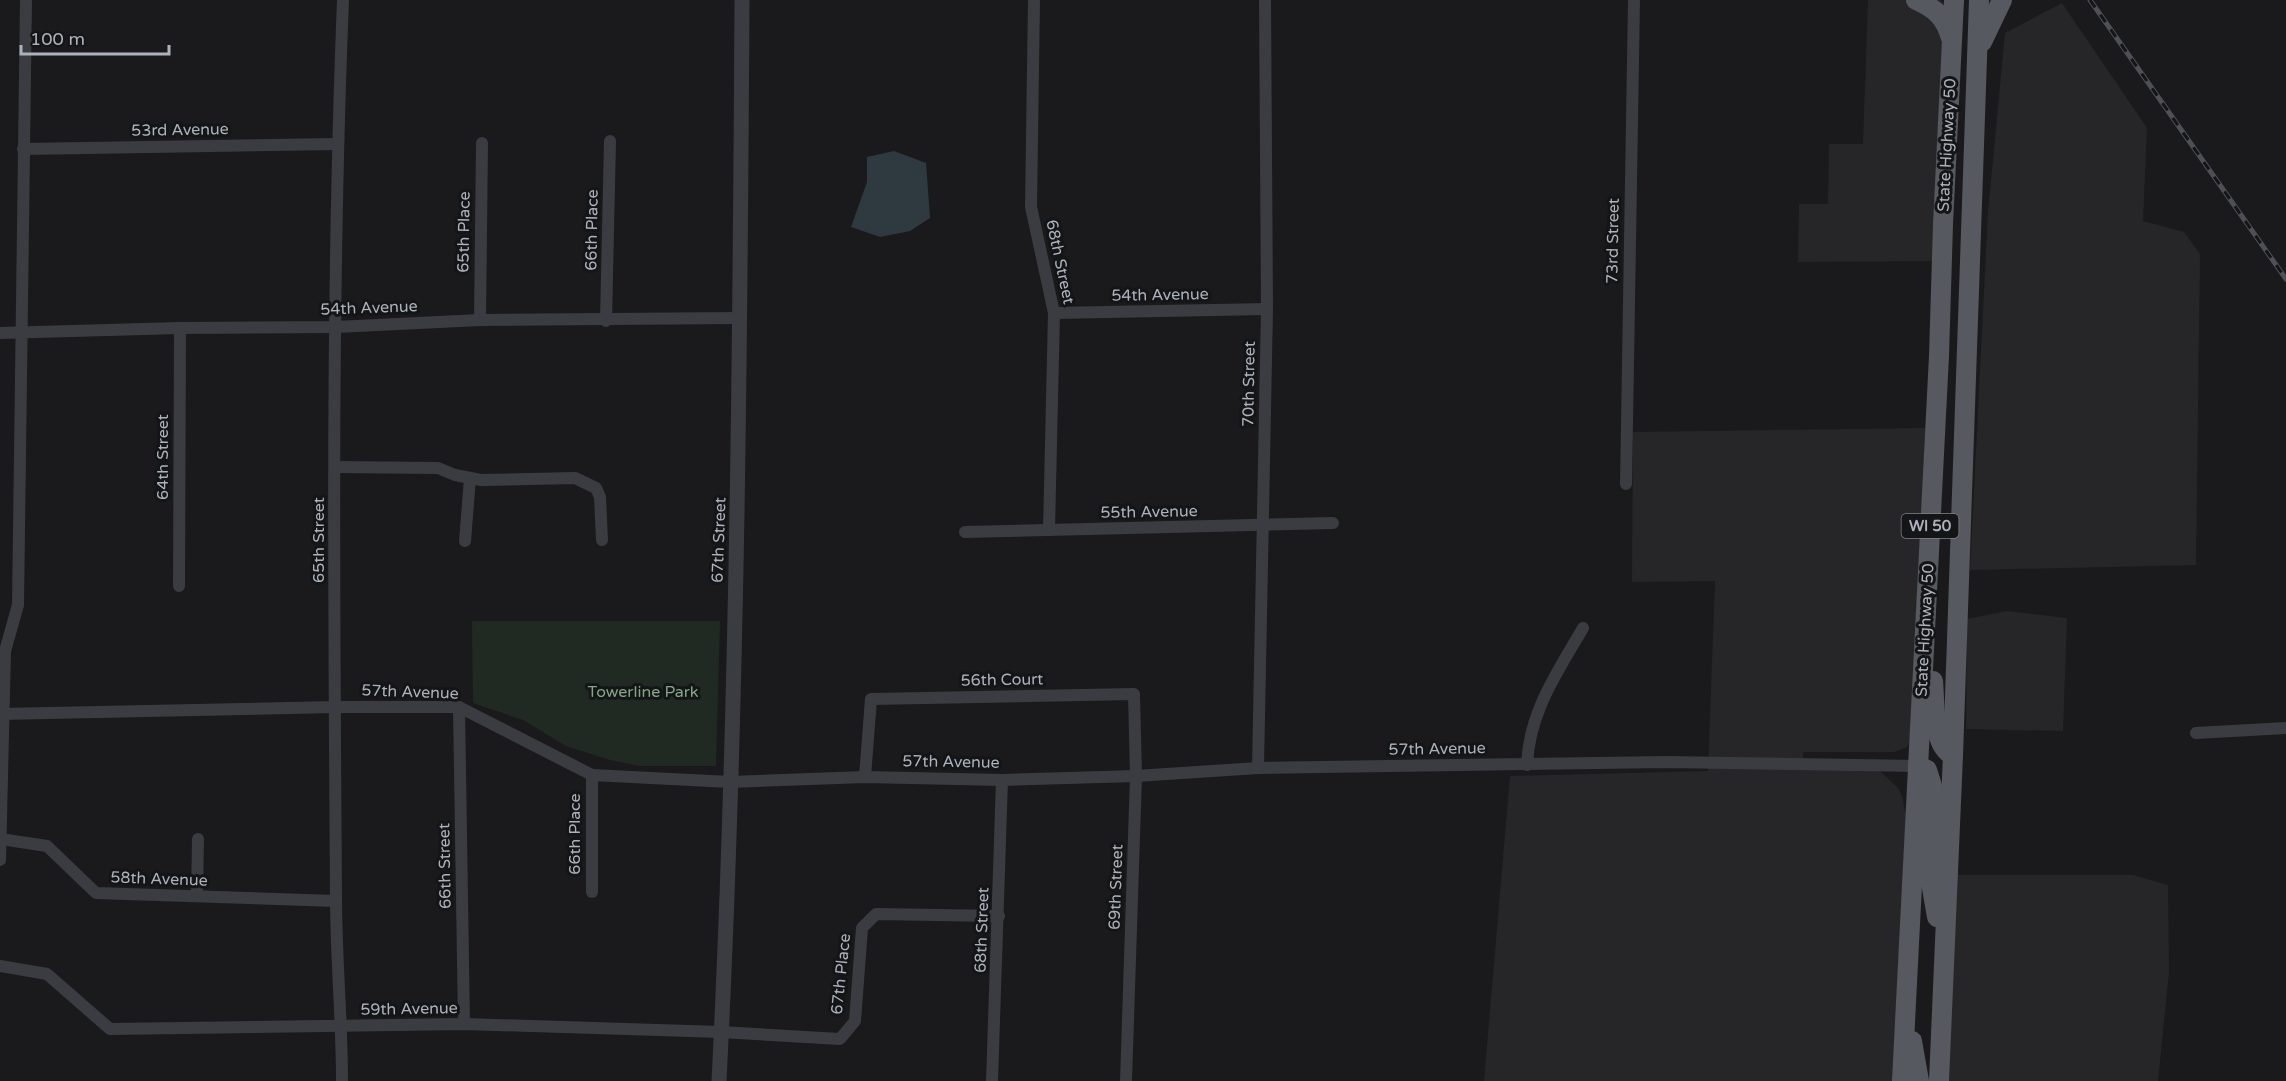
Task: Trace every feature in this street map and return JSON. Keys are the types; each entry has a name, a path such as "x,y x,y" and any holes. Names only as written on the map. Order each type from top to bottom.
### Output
{"main road":[{"path":"1916,0 1928,5 1946,21 1952,40"},
{"name":"State Highway 50","path":"1902,1081 1928,579 1954,0"},
{"path":"1968,0 1965,64 1975,132"},
{"name":"State Highway 50","path":"1939,1081 1953,755 1965,350 1979,0"},
{"path":"1978,52 2002,0"},
{"path":"1942,252 1949,256 1953,267 1965,350"},
{"path":"1928,579 1936,722 1940,744 1947,753 1953,755"},
{"path":"1918,766 1927,770 1932,786 1931,882 1944,961"},
{"path":"1906,1008 1919,1081"}],"street":[{"path":"0,860 5,651 18,606 26,0"},
{"name":"65th Street","path":"342,1081 336,901 336,327 337,144 343,0"},
{"name":"67th Street","path":"719,1081 739,444 742,0"},
{"name":"68th Street","path":"1034,0 1031,207 1054,313 1049,530"},
{"name":"70th Street","path":"1258,768 1267,309 1265,0"},
{"name":"73rd Street","path":"1626,483 1634,0"},
{"name":"66th Place","path":"606,321 610,141"},
{"name":"53rd Avenue","path":"23,149 337,144"},
{"name":"65th Place","path":"480,320 482,144"},
{"name":"54th Avenue","path":"1054,313 1267,309"},
{"name":"54th Avenue","path":"0,333 336,327 480,320 606,321 739,318"},
{"name":"64th Street","path":"179,586 180,328"},
{"path":"336,467 430,467 470,478 564,477 589,483 597,488 600,497 602,540"},
{"path":"465,541 470,478"},
{"name":"55th Avenue","path":"965,532 1334,523"},
{"path":"1527,765 1530,733 1544,695 1583,628"},
{"name":"56th Court","path":"865,777 871,699 1134,694"},
{"name":"69th Street","path":"1126,1081 1136,776 1134,694"},
{"name":"57th Avenue","path":"2,714 336,706 459,707 592,775 730,782 865,777 1002,780 1136,776 1258,768 1667,762 1918,766"},
{"name":"66th Street","path":"459,707 464,1024"},
{"path":"2196,733 2286,728"},
{"name":"66th Place","path":"592,775 592,892"},
{"name":"68th Street","path":"992,1081 1002,780"},
{"name":"58th Avenue","path":"1,839 46,846 96,893 336,901"},
{"path":"197,896 198,839"},
{"name":"67th Place","path":"840,1038 855,1021 861,928 876,914 999,916"},
{"name":"59th Avenue","path":"0,966 47,974 110,1029 464,1024 840,1038"}],"shaded area":[{"path":"1868,0 1941,0 1944,5 1933,261 1798,262 1799,204 1828,204 1829,144 1863,144"},
{"path":"2062,3 2147,128 2143,221 2184,232 2200,254 2196,565 1970,570 1988,212 2005,33"},
{"path":"894,151 926,163 930,218 910,231 880,237 851,227 867,182 867,157"},
{"path":"1925,428 1914,735 1907,747 1894,752 1803,752 1803,768 1881,772 1899,789 1903,800 1907,823 1897,1081 1484,1081 1510,776 1708,771 1715,581 1632,582 1633,432"},
{"path":"2007,611 2067,618 2063,731 1966,729 1967,619"},
{"path":"1954,875 2133,875 2168,885 2169,972 2158,1081 1945,1081"}],"green space":[{"name":"Towerline Park","path":"472,621 720,621 716,766 640,766 610,760 566,746 523,720 473,703"}],"railway":[{"path":"2090,0 2286,279"}]}
